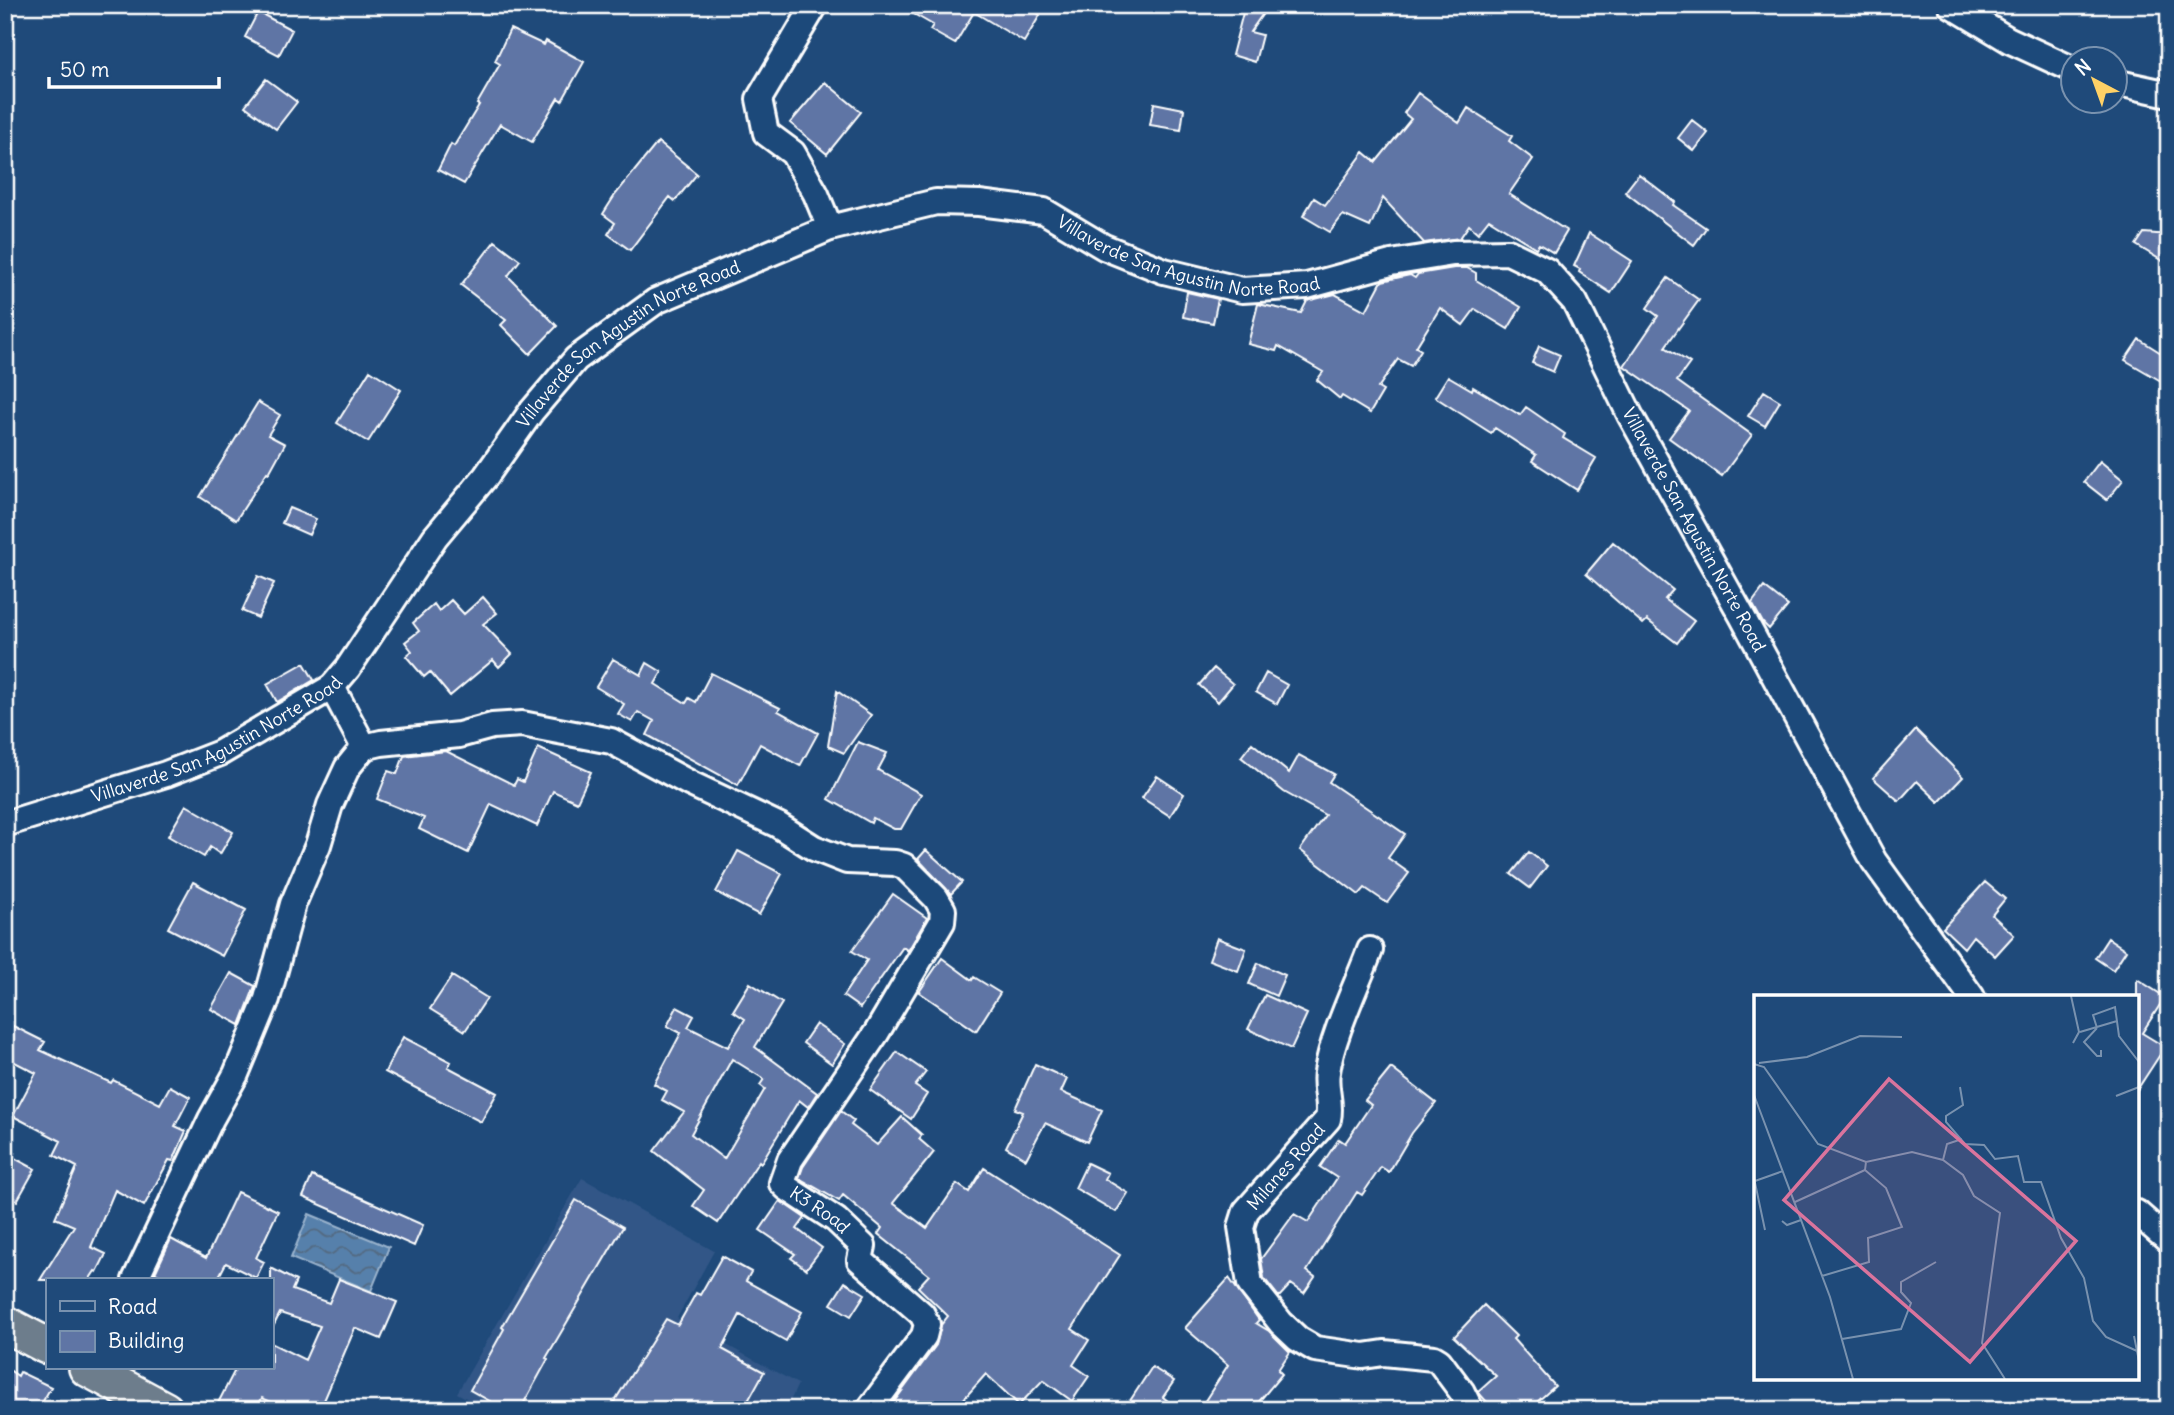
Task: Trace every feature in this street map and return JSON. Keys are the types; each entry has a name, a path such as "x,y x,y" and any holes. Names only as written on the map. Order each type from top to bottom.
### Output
{"highway":[{"path":"5,1324 46,1345"},
{"path":"91,1370 165,1410"}],"street":[{"path":"815,5 759,99 766,133 793,153 816,194 830,228"},
{"path":"1951,5 2009,40 2058,62"},
{"path":"2128,85 2169,94"},
{"name":"Villaverde San Agustin Norte Road","path":"5,824 166,774 220,753 332,687 348,668 435,537 486,476 531,412 576,359 656,301 830,228 936,202 979,204 1044,211 1104,247 1164,271 1242,290 1307,286 1391,263 1474,251 1508,252 1547,271 1575,302 1630,415 1874,861 1971,995"},
{"path":"136,1278 211,1119 236,1074 267,999 293,904 318,845 330,805 347,768 364,747 332,687"},
{"name":"K3 Road","path":"364,747 459,735 492,726 522,724 611,741 691,784 778,825 814,848 847,861 895,863 904,866 936,898 943,909 942,922 877,1032 790,1160 782,1183 836,1220 863,1246 860,1260 922,1314 927,1324 924,1336 869,1410"},
{"name":"Milanes Road","path":"1370,950 1330,1056 1325,1090 1331,1106 1328,1119 1246,1211 1242,1221 1250,1284 1281,1323 1298,1339 1315,1349 1364,1356 1384,1353 1434,1358 1462,1392 1471,1410"},
{"path":"2139,1215 2169,1241"}],"shaded area":[{"path":"582,1178 714,1251 677,1318 798,1384 786,1410 488,1410 457,1393"}],"water":[{"path":"309,1214 389,1247 371,1291 291,1258"}],"building":[{"path":"898,5 1024,5 1040,15 1024,42 974,12 955,44 930,30 933,25"},
{"path":"1245,5 1269,5 1250,32 1262,35 1255,62 1232,55"},
{"path":"258,12 292,30 279,55 245,37"},
{"path":"510,29 544,45 546,41 584,62 562,101 558,98 532,142 500,124 464,184 438,170 451,144 454,146 479,105 477,104 500,64 495,61"},
{"path":"266,79 297,102 276,129 245,106"},
{"path":"825,82 861,112 827,154 790,123"},
{"path":"1418,93 1459,123 1468,108 1512,136 1509,141 1533,159 1509,194 1567,231 1554,253 1539,244 1536,248 1489,219 1478,233 1469,225 1460,238 1424,243 1383,198 1370,227 1343,215 1330,232 1303,216 1314,198 1325,205 1364,152 1376,162 1411,119 1404,113"},
{"path":"1154,103 1184,109 1181,130 1150,125"},
{"path":"1692,120 1708,133 1694,151 1678,138"},
{"path":"658,142 697,174 675,201 670,197 630,250 608,234 615,223 603,214"},
{"path":"1639,174 1675,202 1673,205 1706,228 1694,245 1625,192"},
{"path":"1589,233 1632,261 1611,293 1574,266"},
{"path":"2144,233 2169,235 2169,265 2136,245"},
{"path":"495,241 520,260 508,276 557,326 530,354 501,325 506,320 461,285"},
{"path":"1467,268 1476,273 1476,280 1521,307 1508,329 1475,309 1463,325 1440,308 1416,347 1421,350 1411,366 1398,359 1378,388 1383,391 1370,413 1342,396 1340,399 1317,380 1323,372 1278,346 1276,351 1248,344 1258,304 1301,313 1307,301 1335,294 1366,311 1382,281 1410,275 1415,278 1418,274"},
{"path":"1668,278 1699,300 1665,347 1690,363 1677,381 1752,435 1722,476 1669,438 1689,411 1624,366 1658,316 1647,308"},
{"path":"1187,292 1218,299 1213,323 1183,317"},
{"path":"2139,339 2169,358 2169,368 2161,381 2125,360"},
{"path":"1539,346 1560,355 1553,372 1532,363"},
{"path":"370,370 401,390 368,442 337,423"},
{"path":"1448,376 1472,390 1473,387 1520,415 1526,407 1565,434 1563,438 1596,458 1577,490 1532,461 1536,455 1495,428 1491,433 1435,397"},
{"path":"1764,391 1780,401 1765,426 1748,416"},
{"path":"258,402 280,415 268,435 285,444 269,473 267,472 236,520 200,497"},
{"path":"2100,461 2123,480 2107,500 2084,482"},
{"path":"289,508 316,519 309,535 282,523"},
{"path":"1613,542 1673,590 1665,599 1694,621 1677,643 1647,620 1643,624 1586,574"},
{"path":"258,576 274,583 258,618 242,611"},
{"path":"1764,587 1788,606 1769,629 1752,603"},
{"path":"483,597 497,613 483,624 512,654 499,667 493,660 450,696 430,672 424,677 406,656 412,651 405,642 419,631 413,623 434,604 439,611 451,600 464,614"},
{"path":"613,659 641,675 647,663 662,672 655,684 686,703 689,698 696,702 711,673 780,708 778,711 818,733 800,766 760,744 738,785 647,735 654,721 638,712 632,722 618,714 624,704 596,687"},
{"path":"304,663 314,680 277,702 267,684"},
{"path":"1214,668 1233,684 1218,702 1199,685"},
{"path":"1266,673 1287,685 1277,704 1256,692"},
{"path":"837,691 871,715 844,753 828,746"},
{"path":"1916,730 1963,777 1939,802 1917,781 1899,801 1873,778"},
{"path":"858,742 887,753 878,770 921,794 901,829 894,829 873,818 871,823 829,799"},
{"path":"1252,743 1289,773 1299,755 1334,774 1329,782 1405,834 1388,858 1409,873 1387,903 1365,888 1359,895 1300,850 1325,815 1284,792 1241,757"},
{"path":"538,748 591,772 577,802 553,791 537,826 491,804 468,853 419,829 424,818 377,799 388,771 397,774 404,756 446,751 514,785 517,779 523,782"},
{"path":"1157,776 1184,794 1170,816 1142,798"},
{"path":"186,805 233,832 220,854 210,847 204,857 168,836"},
{"path":"926,850 962,882 951,894 918,859"},
{"path":"738,851 782,874 759,915 716,892"},
{"path":"1529,852 1547,866 1530,888 1511,874"},
{"path":"193,882 246,910 222,956 168,928"},
{"path":"1985,882 2005,899 1992,915 2014,935 1995,956 1973,936 1964,948 1943,928"},
{"path":"893,894 927,918 908,951 903,947 860,1008 843,996 867,960 852,951"},
{"path":"1217,938 1246,949 1238,971 1209,960"},
{"path":"2108,938 2126,950 2113,970 2095,958"},
{"path":"942,958 972,980 974,977 1000,993 976,1031 919,992"},
{"path":"1258,963 1285,975 1276,996 1249,984"},
{"path":"231,973 255,986 240,1025 211,1009"},
{"path":"452,976 487,998 465,1031 430,1009"},
{"path":"2137,979 2165,997 2142,1033 2165,1047 2139,1087 2139,995"},
{"path":"750,983 782,1003 755,1047 817,1093 808,1107 799,1100 761,1163 759,1161 718,1223 693,1206 704,1190 654,1151 684,1112 662,1100 667,1091 654,1084 681,1033 667,1026 677,1007 694,1016 688,1027 728,1047 745,1019 733,1011","holes":["732,1059 764,1079 760,1085 765,1089 724,1159 691,1134"]},
{"path":"1265,995 1307,1014 1291,1049 1248,1029"},
{"path":"5,1022 45,1042 40,1050 111,1083 113,1080 160,1104 170,1086 190,1097 175,1126 186,1131 173,1161 169,1160 144,1206 115,1190 91,1247 106,1254 97,1272 90,1278 40,1280 74,1226 55,1218 77,1167 54,1155 61,1141 13,1116 36,1073 5,1057"},
{"path":"816,1024 845,1044 832,1064 803,1043"},
{"path":"403,1037 451,1062 448,1067 497,1093 481,1122 385,1072"},
{"path":"897,1052 926,1072 915,1086 927,1094 911,1119 870,1090"},
{"path":"1035,1064 1067,1079 1061,1092 1102,1110 1087,1142 1045,1123 1026,1159 1006,1147 1023,1112 1015,1109"},
{"path":"1391,1068 1436,1103 1412,1133 1389,1172 1381,1167 1362,1195 1357,1192 1307,1271 1315,1277 1304,1293 1291,1284 1279,1297 1264,1278 1261,1259 1294,1214 1308,1222 1337,1178 1320,1167 1339,1139 1345,1143 1371,1105 1365,1100"},
{"path":"841,1111 854,1121 851,1125 877,1145 902,1117 922,1135 919,1139 934,1152 893,1203 927,1228 957,1184 969,1192 984,1168 1120,1255 1072,1329 1089,1340 1073,1365 1089,1376 1072,1401 1043,1380 1019,1405 986,1374 954,1410 888,1410 936,1345 941,1325 948,1316 918,1287 929,1275 878,1234 882,1228 843,1195 839,1201 799,1178 803,1167"},
{"path":"5,1153 35,1169 17,1201 5,1195"},
{"path":"1087,1163 1108,1173 1105,1179 1128,1193 1116,1212 1075,1188"},
{"path":"312,1176 423,1225 414,1246 303,1197"},
{"path":"237,1192 278,1211 256,1258 264,1262 256,1278 226,1263 218,1278 165,1278 155,1273 171,1239 206,1258"},
{"path":"576,1200 623,1227 546,1358 548,1359 520,1410 506,1410 470,1390 504,1329 502,1327"},
{"path":"780,1201 805,1218 797,1229 822,1248 806,1269 791,1258 795,1254 760,1230"},
{"path":"722,1256 751,1272 746,1281 802,1312 786,1341 740,1315 722,1349 764,1372 743,1410 609,1410 666,1319 678,1325 696,1293 700,1295"},
{"path":"271,1268 296,1281 292,1290 329,1303 339,1279 397,1302 381,1339 355,1328 320,1410 290,1410 262,1398 256,1410 231,1410 218,1403 235,1370 273,1370 273,1344 305,1360 320,1326 280,1313 273,1327"},
{"path":"1229,1278 1259,1320 1256,1323 1269,1331 1290,1352 1278,1370 1282,1374 1252,1410 1199,1410 1228,1365 1185,1328"},
{"path":"845,1282 865,1294 851,1316 831,1304"},
{"path":"1484,1305 1516,1336 1513,1339 1555,1386 1528,1410 1494,1410 1478,1392 1496,1376 1454,1337"},
{"path":"5,1367 18,1376 20,1372 51,1387 38,1410 5,1410"},
{"path":"1152,1367 1174,1381 1163,1397 1179,1410 1124,1410"}]}
